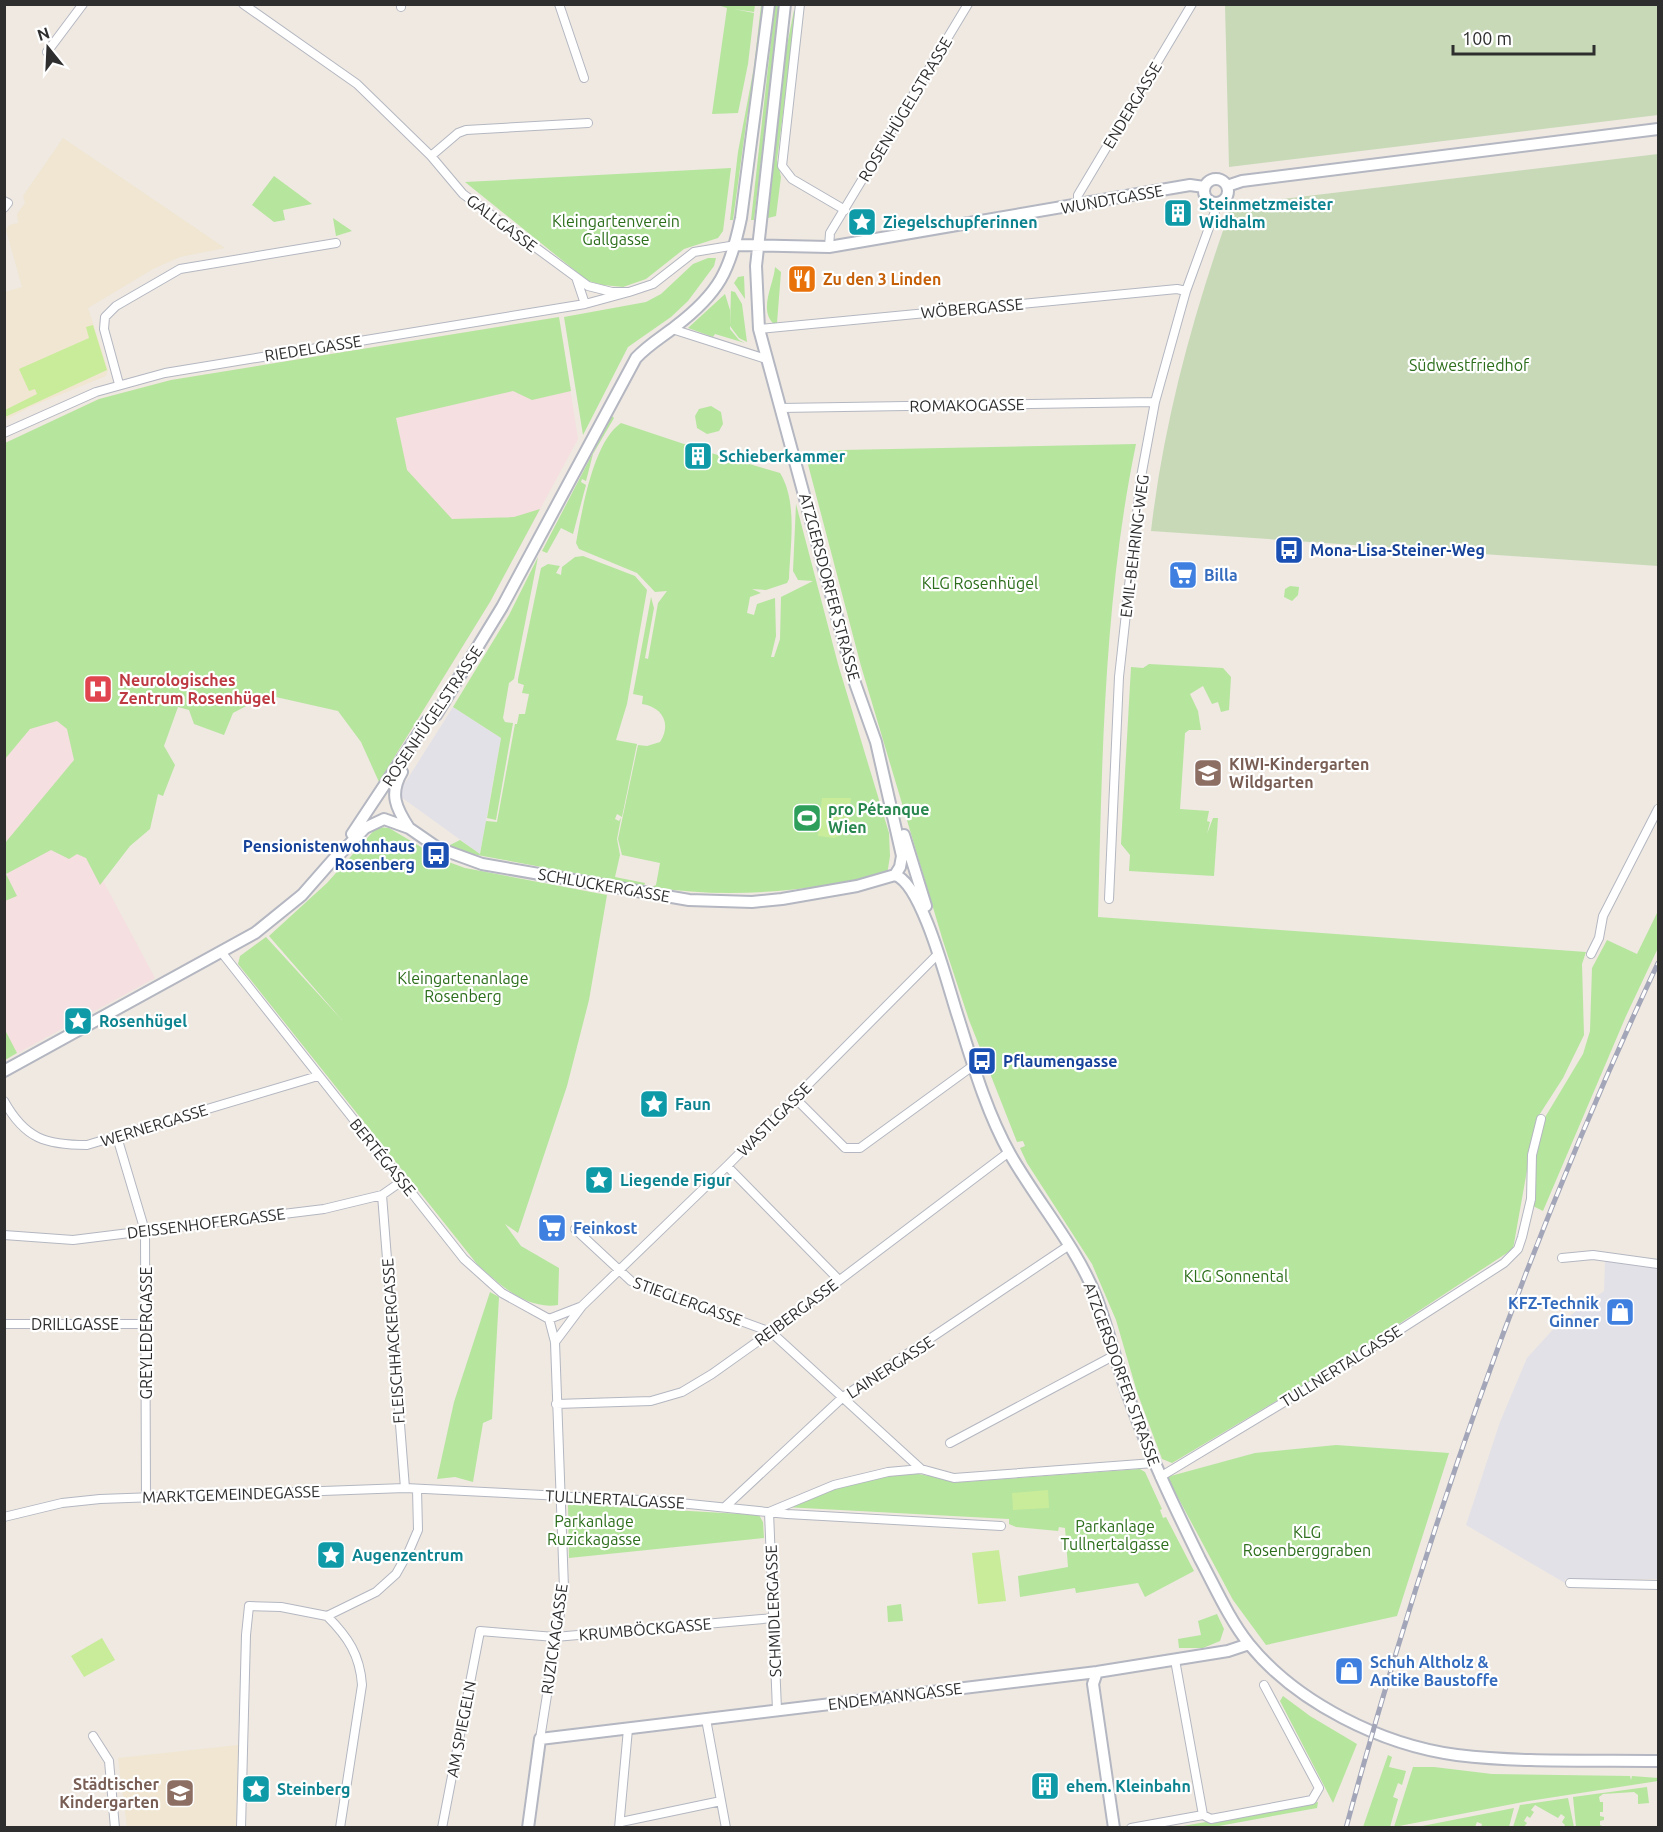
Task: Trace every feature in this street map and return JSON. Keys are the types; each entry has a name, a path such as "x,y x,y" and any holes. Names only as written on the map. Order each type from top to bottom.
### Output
{"street":[{"path":"47,52 83,4"},
{"path":"559,4 584,78"},
{"path":"736,245 769,4"},
{"name":"ATZGERSDORFER STRASSE","path":"785,4 758,245 755,287 759,329 893,812 902,856 900,867 895,875 912,887 929,927 974,1065 1009,1152 1086,1273 1154,1463 1213,1584 1249,1644 1280,1675 1327,1709 1357,1726 1402,1742 1456,1755 1514,1759 1659,1761"},
{"path":"800,4 790,114 781,163 786,174 845,210"},
{"name":"ROSENHÜGELSTRASSE","path":"829,247 830,233 968,4"},
{"name":"ENDERGASSE","path":"1077,206 1078,195 1192,4"},
{"name":"GALLGASSE","path":"244,5 357,84 431,156 463,194 577,280 601,290 629,292 653,284 694,252 736,245"},
{"path":"431,156 458,133 466,130 588,123"},
{"path":"1227,186 1242,180 1659,129"},
{"path":"1217,178 1227,186 1228,194 1218,203 1206,199 1204,187 1209,180 1217,178"},
{"name":"WUNDTGASSE","path":"736,245 829,247 1190,185 1204,187"},
{"path":"4,201 8,203 4,208"},
{"name":"EMIL-BEHRING-WEG","path":"1109,899 1121,660 1140,487 1155,402 1186,291 1218,203"},
{"path":"119,384 104,332 105,317 116,306 180,269 336,243"},
{"name":"ROSENHÜGELSTRASSE","path":"4,1071 222,953 275,918 307,891 336,858 427,721 436,716 502,607 625,375 646,347 702,306 722,279 736,245"},
{"path":"577,280 585,304"},
{"name":"WÖBERGASSE","path":"759,329 1186,291"},
{"name":"RIEDELGASSE","path":"4,433 71,402 119,384 202,366 585,304 629,292"},
{"path":"672,329 766,359"},
{"name":"ROMAKOGASSE","path":"780,408 1155,402"},
{"path":"409,828 395,803 396,783 436,716"},
{"path":"1591,954 1599,938 1603,916 1659,809"},
{"name":"ATZGERSDORFER STRASSE","path":"893,812 899,822 918,877 929,927"},
{"name":"SCHLUCKERGASSE","path":"336,858 365,828 384,819 409,828 438,848 482,864 689,900 752,902 782,899 857,886 895,875"},
{"name":"BERTÉGASSE","path":"222,953 402,1181 483,1278 518,1303 549,1319"},
{"name":"WASTLGASSE","path":"555,1342 582,1306 727,1166 938,954"},
{"path":"795,1098 845,1148 860,1148 974,1065"},
{"name":"WERNERGASSE","path":"4,1101 13,1116 25,1129 41,1140 63,1145 87,1144 318,1076"},
{"name":"TULLNERTALGASSE","path":"1160,1477 1334,1372 1504,1263 1518,1249 1531,1200 1532,1155 1541,1119"},
{"name":"GREYLEDERGASSE","path":"117,1137 145,1231 146,1497"},
{"name":"REIBERGASSE","path":"556,1404 651,1401 682,1392 712,1374 771,1332 1009,1152"},
{"path":"727,1166 838,1280"},
{"name":"DEISSENHOFERGASSE","path":"4,1235 73,1240 334,1207 382,1195 402,1181"},
{"name":"FLEISCHHACKERGASSE","path":"382,1195 405,1488"},
{"name":"STIEGLERGASSE","path":"574,1229 618,1272 631,1281 771,1332 921,1469"},
{"name":"LAINERGASSE","path":"726,1506 843,1397 1068,1246"},
{"path":"1562,1258 1593,1255 1659,1264"},
{"name":"WASTLGASSE","path":"549,1319 582,1306"},
{"path":"549,1319 555,1342"},
{"name":"DRILLGASSE","path":"4,1324 146,1324"},
{"name":"RUZICKAGASSE","path":"528,1827 564,1588 555,1342"},
{"path":"950,1443 1115,1355"},
{"path":"769,1512 834,1485 888,1472 921,1469 954,1478 1154,1463"},
{"name":"MARKTGEMEINDEGASSE","path":"4,1517 62,1503 146,1497 405,1488 459,1491"},
{"path":"241,1827 246,1635 249,1606 281,1607 327,1616 376,1592 403,1564 418,1530 417,1489"},
{"name":"TULLNERTALGASSE","path":"459,1491 726,1506 769,1512 1001,1526"},
{"name":"SCHMIDLERGASSE","path":"769,1512 777,1710"},
{"path":"1570,1582 1659,1585"},
{"path":"327,1616 354,1648 361,1665 362,1685 340,1827"},
{"name":"KRUMBÖCKGASSE","path":"480,1631 555,1636 774,1618"},
{"name":"AM SPIEGELN","path":"442,1827 480,1631"},
{"name":"ENDEMANNGASSE","path":"540,1739 1097,1672 1175,1660 1249,1644"},
{"path":"1175,1660 1203,1815"},
{"path":"1097,1672 1093,1684 1114,1827"},
{"path":"1131,1827 1203,1815 1211,1819 1312,1800 1319,1788 1264,1685"},
{"path":"706,1719 726,1827"},
{"path":"628,1729 620,1825 721,1801"},
{"path":"93,1736 109,1761 115,1827"}],"shaded area":[{"path":"63,138 225,248 180,257 153,269 88,308 108,370 106,376 30,407 5,420 5,292 22,287 6,230 9,225 18,223 17,214 25,203 23,196"},
{"name":"Neurologisches Zentrum Rosenhügel","path":"559,317 578,439 490,602 386,772 326,607 180,696 76,830 155,978 5,1060 5,443 99,399 171,380"},
{"path":"453,707 501,738 480,854 401,797 403,786"},
{"path":"1605,1260 1658,1263 1658,1579 1565,1579 1565,1583 1466,1525 1500,1422 1527,1358 1557,1325 1604,1291"},
{"name":"Städtischer Kindergarten","path":"238,1745 236,1827 127,1827 118,1758"}],"green space":[{"path":"718,5 755,5 754,12 734,9 754,13 748,64 738,113 712,114 727,8"},
{"path":"761,5 765,5 758,68 747,117 733,220 730,220 738,152 754,67"},
{"path":"775,5 780,5 754,220 751,220"},
{"path":"1225,5 1658,5 1658,115 1229,167"},
{"path":"794,10 796,14 777,160 781,177 776,216 764,219 784,61"},
{"name":"Südwestfriedhof","path":"1658,154 1658,566 1151,531 1164,448 1182,366 1205,285 1232,205"},
{"name":"Kleingartenverein Gallgasse","path":"731,168 723,231 718,238 684,249 646,279 623,287 588,281 465,182"},
{"path":"274,176 312,204 283,210 285,220 274,222 252,205"},
{"path":"333,218 352,231 336,236"},
{"path":"708,258 716,258 714,266 688,301 671,317 628,347 583,435 564,317 646,302 661,294 693,264"},
{"path":"775,267 781,272 777,323 774,324 769,318 767,304"},
{"path":"744,276 745,299 734,283 738,277"},
{"path":"731,291 735,292 742,304 747,342 739,338 730,326"},
{"path":"725,294 730,310 730,329 739,340 745,343 715,334 713,337 688,328"},
{"name":"Neurologisches Zentrum Rosenhügel","path":"559,317 571,391 532,400 513,391 396,418 407,470 452,519 514,517 540,509 490,602 379,782 361,742 338,711 267,695 233,713 224,735 194,724 189,710 178,707 164,746 175,765 163,796 158,794 150,829 130,846 100,885 86,858 77,854 69,859 51,850 6,874 17,896 5,901 5,843 74,760 67,729 57,721 30,729 5,759 5,443 99,399 171,380"},
{"path":"93,325 107,370 5,417 5,410 37,394 35,389 29,391 19,369 89,338 86,327"},
{"path":"711,406 721,412 723,424 719,431 707,434 697,428 695,416 699,409"},
{"path":"612,416 614,418 593,454 586,481 582,479 581,482 586,485 573,534 561,528 547,553 542,551"},
{"path":"621,423 690,446 686,458 707,465 711,453 780,473 786,485 791,511 789,579 787,583 766,590 752,589 761,593 750,597 747,613 754,615 757,604 775,598 776,636 771,657 774,657 780,639 781,597 813,581 798,580 793,571 796,504 838,664 889,833 890,856 887,875 771,892 682,891 652,887 656,885 660,863 622,855 618,839 638,745 647,746 660,742 665,728 660,712 642,704 643,696 633,694 651,597 654,608 645,658 648,659 658,603 667,591 655,592 637,573 579,549 576,543 585,496 596,461 611,432"},
{"name":"KLG Rosenhügel","path":"1136,444 1117,561 1106,679 1098,917 1586,952 1582,964 1584,1035 1563,1078 1536,1120 1513,1249 1335,1366 1172,1463 1162,1459 1137,1392 1116,1320 1092,1264 1027,1163 1020,1148 1025,1146 1023,1141 1017,1142 969,1020 943,941 861,666 805,453 842,450"},
{"path":"583,556 635,576 647,590 627,704 616,740 637,744 622,817 617,814 615,819 619,821 621,818 617,839 620,855 615,877 645,883 644,886 461,852 452,849 450,845 460,840 480,854 486,821 497,822 515,724 517,724 519,714 525,714 529,694 522,693 524,685 518,683 518,679 541,568 548,564 560,566 556,573 561,575 562,567 575,557"},
{"path":"538,557 514,679 509,683 503,718 505,722 513,723 496,820 487,818 501,738 453,707 509,615"},
{"path":"1290,586 1299,587 1298,595 1292,601 1284,597 1285,589"},
{"path":"1149,664 1223,668 1231,677 1229,710 1221,712 1218,702 1212,704 1203,686 1190,694 1198,711 1201,730 1189,730 1185,733 1180,809 1209,811 1207,821 1210,822 1207,834 1213,818 1218,818 1214,876 1129,871 1130,855 1121,844 1131,667 1143,668"},
{"path":"822,798 851,798 849,819 855,823 854,830 834,838 818,836"},
{"name":"pro Pétanque Wien","path":"799,807 818,810 815,829 796,826"},
{"name":"Kleingartenanlage Rosenberg","path":"377,827 389,828 443,860 465,868 607,895 589,1000 567,1086 518,1233 505,1224 521,1246 559,1268 558,1305 535,1304 514,1294 477,1264 238,964 240,956 266,937 342,1020 269,936 327,883"},
{"path":"1658,911 1658,948 1626,1016 1543,1211 1533,1206 1535,1153 1541,1124 1583,1054 1590,1031 1592,968 1607,940 1637,954"},
{"path":"4,1028 17,1053 5,1060 4,1060"},
{"path":"490,1292 499,1297 492,1419 483,1423 473,1482 455,1477 437,1479 454,1402"},
{"name":"KLG Rosenberggraben","path":"1336,1445 1449,1453 1397,1616 1266,1645 1233,1600 1167,1477 1255,1453"},
{"name":"Parkanlage Tullnertalgasse","path":"1140,1469 1145,1472 1162,1509 1160,1510 1163,1518 1166,1517 1194,1571 1145,1597 1138,1583 1076,1593 1075,1588 1020,1597 1018,1576 1068,1567 1065,1528 1059,1527 1058,1531 1016,1527 1009,1524 1009,1519 784,1507 835,1488 886,1475 913,1473 963,1482"},
{"path":"1048,1490 1049,1508 1013,1510 1012,1493"},
{"name":"Parkanlage Ruzickagasse","path":"568,1504 759,1515 763,1522 764,1538 569,1558"},
{"path":"999,1550 1006,1601 978,1604 972,1553"},
{"path":"901,1604 903,1621 888,1622 887,1606"},
{"path":"1217,1614 1224,1629 1220,1641 1203,1648 1179,1648 1178,1639 1201,1635 1198,1621"},
{"path":"102,1638 115,1660 84,1677 71,1656"},
{"path":"1283,1696 1310,1716 1357,1744 1333,1803 1280,1701"},
{"path":"1388,1755 1392,1757 1389,1767 1406,1771 1402,1785 1398,1783 1393,1797 1398,1799 1390,1827 1363,1827"},
{"path":"1413,1767 1434,1767 1492,1774 1630,1776 1631,1780 1632,1776 1658,1778 1658,1781 1523,1802 1394,1827"},
{"path":"1647,1787 1649,1803 1638,1804 1638,1795 1634,1792 1603,1794 1599,1797 1600,1802 1603,1802 1603,1812 1600,1812 1600,1816 1604,1817 1600,1825 1604,1827 1576,1827 1573,1797"},
{"path":"1568,1798 1574,1827 1564,1827 1562,1822 1565,1817 1561,1814 1558,1818 1535,1805 1531,1810 1534,1812 1530,1818 1527,1816 1524,1821 1527,1823 1524,1827 1513,1827 1520,1805"},
{"path":"1318,1802 1317,1808 1208,1828 1172,1828"},
{"path":"1514,1808 1509,1827 1481,1827 1482,1824 1477,1822 1475,1827 1417,1827"}],"railway":[{"path":"1346,1828 1410,1607 1483,1388 1566,1173 1658,963"}],"place":[{"name":"Steinmetzmeister Widhalm","path":"1178,213"},
{"name":"Ziegelschupferinnen","path":"862,222"},
{"name":"Zu den 3 Linden","path":"802,279"},
{"name":"Schieberkammer","path":"698,456"},
{"name":"Mona-Lisa-Steiner-Weg","path":"1289,550"},
{"name":"Billa","path":"1183,575"},
{"name":"Neurologisches Zentrum Rosenhügel","path":"98,689"},
{"name":"KIWI-Kindergarten Wildgarten","path":"1208,773"},
{"name":"pro Pétanque Wien","path":"807,818"},
{"name":"Pensionistenwohnhaus Rosenberg","path":"436,855"},
{"name":"Rosenhügel","path":"78,1021"},
{"name":"Pflaumengasse","path":"982,1061"},
{"name":"Faun","path":"654,1104"},
{"name":"Liegende Figur","path":"599,1180"},
{"name":"Feinkost","path":"552,1228"},
{"name":"KFZ-Technik Ginner","path":"1620,1312"},
{"name":"Augenzentrum","path":"331,1555"},
{"name":"Schuh Altholz & Antike Baustoffe","path":"1349,1671"},
{"name":"ehem. Kleinbahn","path":"1045,1786"},
{"name":"Steinberg","path":"256,1789"},
{"name":"Städtischer Kindergarten","path":"180,1793"}],"park label":[{"name":"KLG Sonnental","path":"1236,1276"}]}
